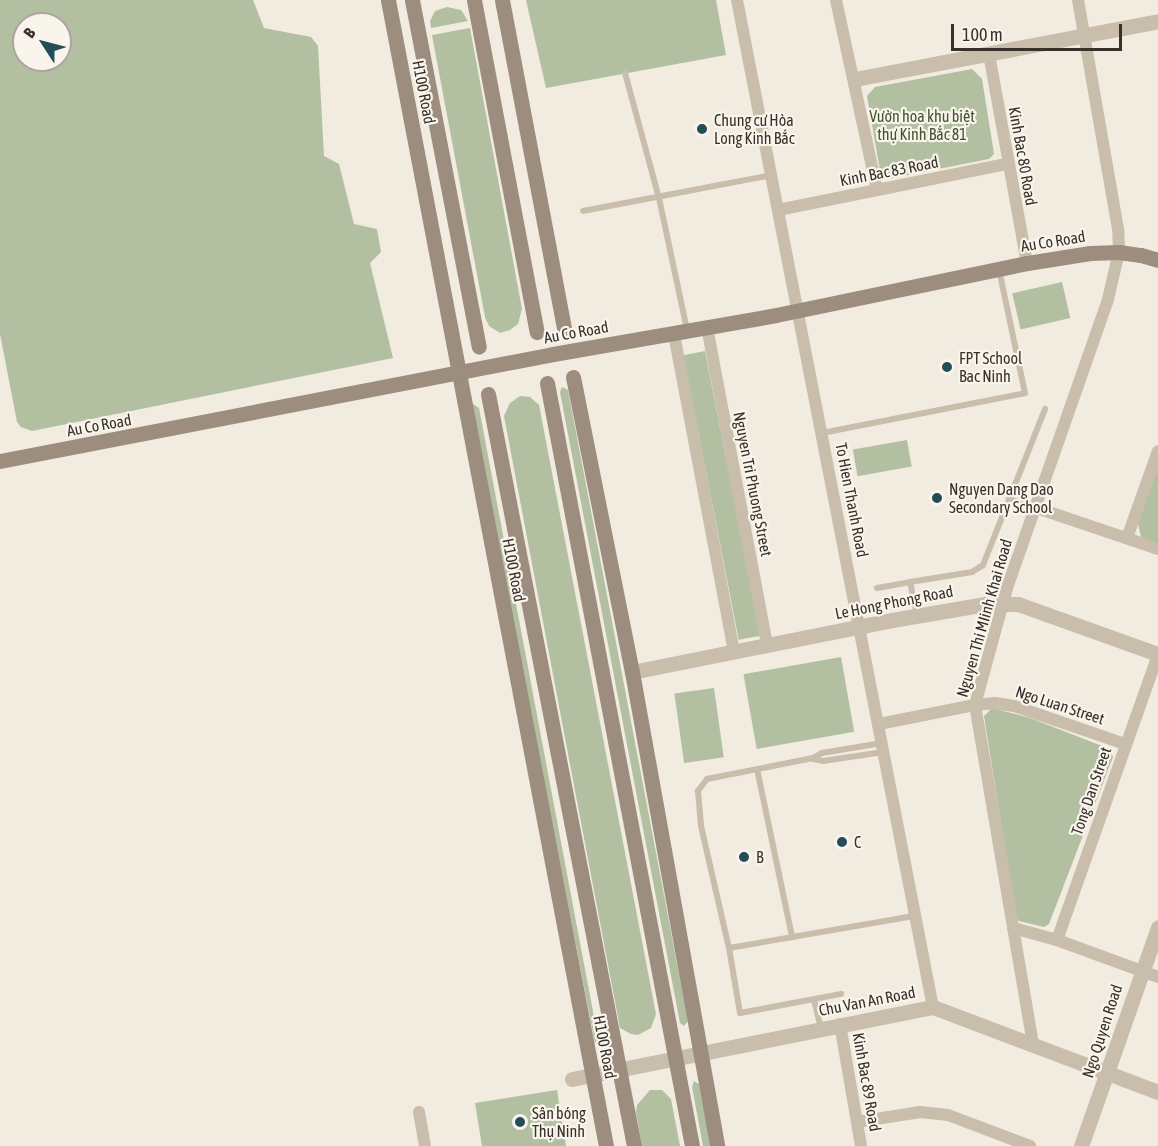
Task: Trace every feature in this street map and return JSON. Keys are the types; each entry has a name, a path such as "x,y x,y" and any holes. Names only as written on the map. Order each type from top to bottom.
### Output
{"main road":[{"name":"H100 Road","path":"388,0 606,1146"},
{"name":"H100 Road","path":"412,0 479,347"},
{"path":"474,0 537,332"},
{"path":"502,0 564,328"},
{"name":"Au Co Road","path":"1,458 796,311 1027,263 1090,253 1119,252 1158,260"},
{"path":"573,377 632,672 717,1146"},
{"path":"547,383 692,1146"},
{"name":"H100 Road","path":"488,394 634,1146"}],"street":[{"name":"To Hien Thanh Road","path":"737,0 933,1007"},
{"path":"836,0 855,79 877,190"},
{"name":"Nguyen Thi MIinh Khai Road","path":"1033,1044 975,705 1003,604 1108,299 1119,252 1118,229 1078,0"},
{"path":"855,79 1158,21"},
{"name":"Kinh Bac 80 Road","path":"989,54 1007,164 1027,263"},
{"name":"Kinh Bac 83 Road","path":"778,210 1007,164"},
{"name":"Nguyen Tri Phuong Street","path":"707,327 767,646"},
{"path":"680,332 734,652"},
{"path":"1127,538 1158,451"},
{"path":"1037,508 1158,549"},
{"name":"Le Hong Phong Road","path":"632,672 917,615 1003,604 1018,604 1158,654"},
{"name":"Tong Dan Street","path":"1057,940 1158,654"},
{"name":"Ngo Luan Street","path":"879,724 975,705 1010,705 1125,744"},
{"name":"Ngo Quyen Road","path":"1081,1146 1158,927"},
{"path":"1013,928 1057,940 1158,977"},
{"name":"Chu Van An Road","path":"572,1079 933,1007 1158,1092"},
{"name":"Kinh Bac 89 Road","path":"840,1024 861,1146"},
{"path":"418,1112 425,1146"},
{"path":"857,1122 920,1112 948,1115 1030,1146"}],"lane":[{"path":"626,73 659,198 680,332"},
{"path":"583,211 771,175"},
{"path":"822,433 1025,393 999,269"},
{"path":"877,588 978,570 983,565 1045,409"},
{"path":"1009,499 1037,508"},
{"path":"910,582 917,615"},
{"path":"841,994 740,1013 729,948 701,826 698,791 707,779 813,758 822,753 883,747"},
{"path":"757,769 792,937"},
{"path":"729,948 915,916"},
{"path":"814,1000 821,1028"}],"green space":[{"path":"0,0 253,0 264,28 311,37 318,46 324,156 339,164 354,224 377,229 381,252 370,263 393,358 32,431 21,427 17,422 0,334"},
{"path":"526,0 716,0 726,55 546,88"},
{"path":"447,7 461,10 468,21 431,28 430,21 435,11"},
{"path":"470,28 522,309 518,324 500,333 489,326 485,317 432,35"},
{"name":"Vườn hoa khu biệt thự Kinh Bắc 81","path":"972,69 982,79 994,154 989,159 887,179 881,176 867,96 875,87"},
{"path":"1062,282 1070,318 1021,330 1012,293"},
{"path":"705,351 760,636 739,640 683,355"},
{"path":"562,387 568,390 688,1021 684,1026 680,1023 560,392"},
{"path":"520,396 530,397 539,405 656,1014 651,1028 638,1035 620,1028 504,416 510,403"},
{"path":"473,404 479,408 598,1038 595,1043 471,406"},
{"path":"907,440 912,467 858,476 853,450"},
{"path":"1158,467 1158,545 1141,537 1138,524"},
{"path":"841,657 854,732 757,749 744,674"},
{"path":"714,688 724,757 684,763 674,694"},
{"path":"992,708 1030,718 1110,749 1113,757 1049,924 1044,927 1019,921 1016,917 984,716"},
{"path":"694,1081 699,1084 711,1146 703,1146 692,1087"},
{"name":"Sân bóng Thụ Ninh","path":"557,1090 566,1146 482,1146 475,1103"},
{"path":"650,1090 662,1090 671,1099 680,1146 642,1146 636,1112 637,1105"}],"place":[{"name":"Chung cư Hòa Long Kinh Bắc","path":"702,129"},
{"name":"FPT School Bac Ninh","path":"947,367"},
{"name":"Nguyen Dang Dao Secondary School","path":"937,498"},
{"name":"C","path":"842,842"},
{"name":"B","path":"744,857"},
{"name":"Sân bóng Thụ Ninh","path":"520,1122"}]}
